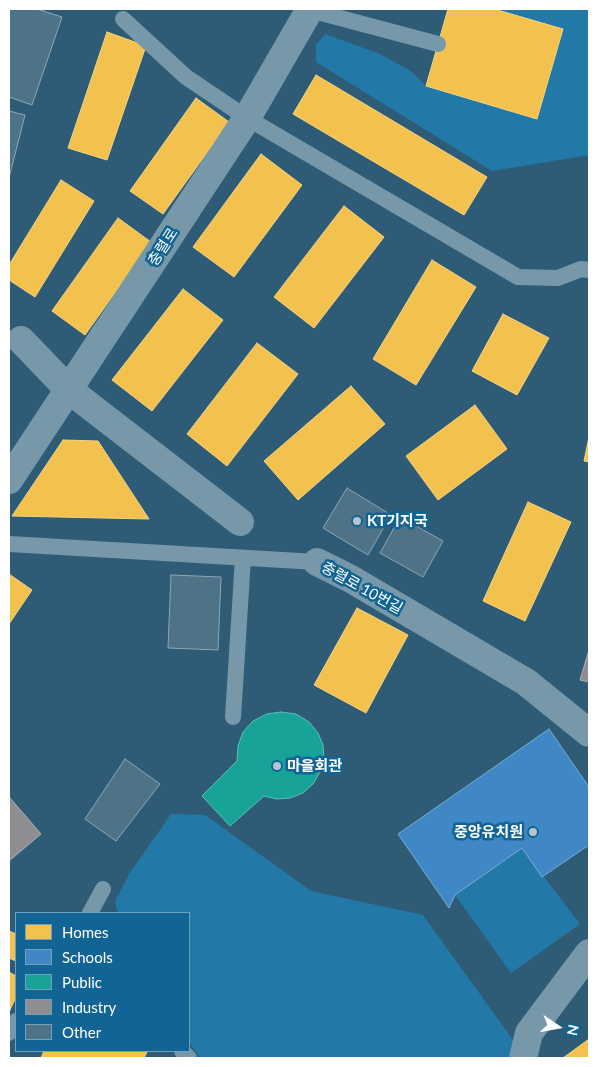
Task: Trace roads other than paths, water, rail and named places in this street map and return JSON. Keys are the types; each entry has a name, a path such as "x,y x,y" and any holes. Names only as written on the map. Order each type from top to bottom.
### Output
{"street":[{"name":"충렬로","path":"9,480 248,118 310,9"},
{"path":"21,340 69,390 240,522"},
{"name":"충렬로 10번길","path":"317,562 351,579 526,682 589,733"},
{"path":"523,1058 529,1033 589,953"}],"lane":[{"path":"310,9 438,44"},
{"path":"122,19 186,77 248,118 518,277 558,278 581,269 589,270"},
{"name":"충렬로 10번길","path":"9,544 317,562"},
{"path":"232,717 243,558"},
{"path":"91,912 104,889"}],"place":[{"name":"KT기지국","path":"357,521"},
{"name":"마을회관","path":"277,766"},
{"name":"중앙유치원","path":"533,832"}]}
